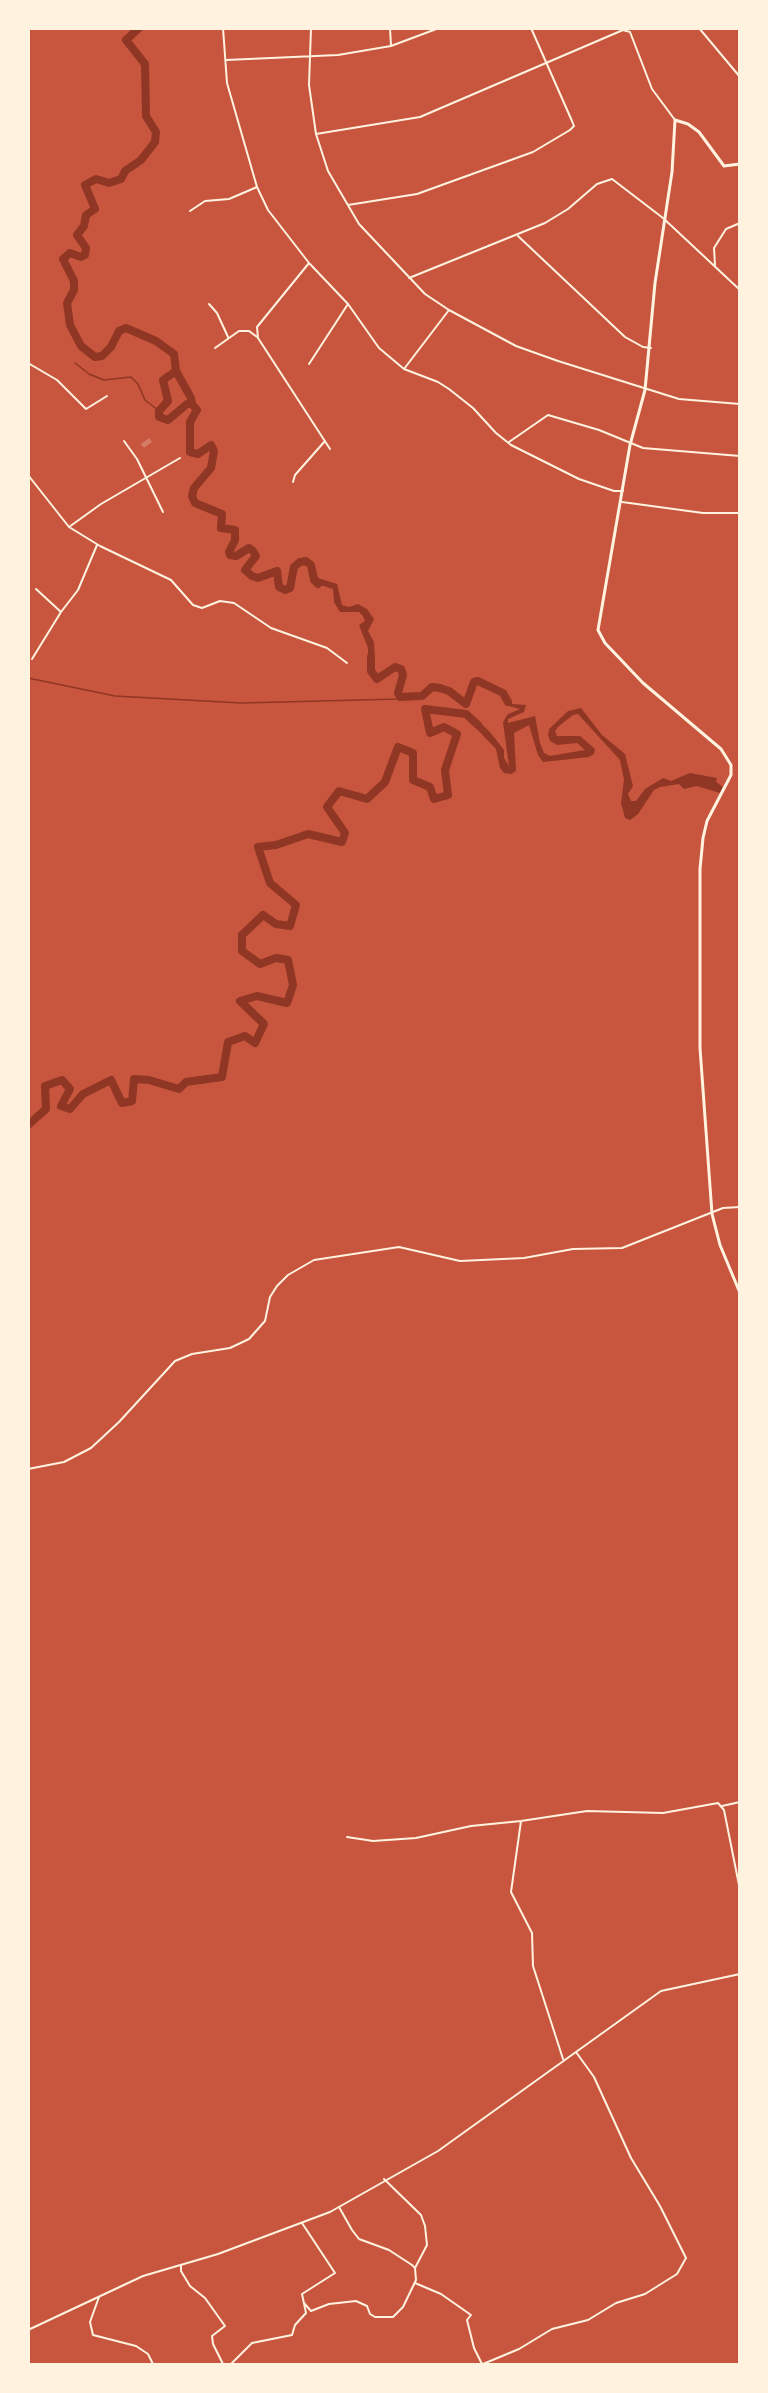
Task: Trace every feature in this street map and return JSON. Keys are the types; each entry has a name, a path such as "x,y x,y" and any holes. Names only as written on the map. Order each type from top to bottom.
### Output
{"street":[{"path":"222,28 227,83 256,187 268,210 309,263 348,304 379,348 404,369 438,382 449,389 473,408 508,443 579,479 614,491 623,491"},
{"path":"311,28 308,57 309,85 316,134 328,171 359,224 425,294 449,310 516,346 645,390 679,399 740,404"},
{"path":"390,28 391,46"},
{"path":"226,60 308,57 391,46 439,28"},
{"path":"347,206 417,194 533,152 570,130 574,126 572,120 531,28"},
{"path":"699,28 740,77"},
{"path":"316,134 420,117 546,62 627,30 652,89 675,120 688,124 699,132 724,166 740,164"},
{"path":"675,120 672,172 663,218 645,390 630,445 599,635 643,683 721,748 731,765 731,775 726,788 704,831 700,869 700,1048 712,1214 720,1245 740,1293"},
{"path":"410,278 518,236 556,218 605,179 619,181 715,265 739,291"},
{"path":"190,212 205,201 229,199 256,187"},
{"path":"715,265 714,248 726,229 740,223"},
{"path":"518,236 625,337 642,347 651,348"},
{"path":"258,338 257,327 309,263"},
{"path":"209,304 217,313 228,337"},
{"path":"309,364 348,304"},
{"path":"404,369 449,310"},
{"path":"215,348 239,331 249,331 258,338 330,449"},
{"path":"28,363 57,380 86,409 107,396"},
{"path":"508,443 548,415 599,430 630,445 740,456"},
{"path":"124,441 163,512"},
{"path":"293,482 295,475 325,441"},
{"path":"69,527 101,504 180,458"},
{"path":"28,476 69,527 97,545 171,579 198,608 220,601 234,603 271,628 327,648 346,663"},
{"path":"622,502 703,513 740,513"},
{"path":"32,659 61,612 78,590 97,545"},
{"path":"36,589 61,612"},
{"path":"28,1469 64,1462 90,1448 119,1422 175,1361 192,1354 230,1348 249,1339 266,1321 270,1297 277,1286 288,1275 314,1260 399,1247 459,1261 524,1257 573,1249 622,1248 665,1229 723,1209 740,1208"},
{"path":"346,1837 374,1841 416,1838 471,1826 521,1821 586,1810 663,1813 710,1803 718,1803 722,1806 740,1802"},
{"path":"722,1806 740,1890"},
{"path":"521,1821 511,1892 532,1933 533,1966 562,2059"},
{"path":"28,2330 143,2276 302,2223 339,2207 384,2179 438,2151 562,2059 661,1991 740,1974"},
{"path":"415,2283 441,2294 471,2315 467,2320 474,2348 483,2364 519,2349 552,2329 588,2320 616,2303 645,2294 677,2274 686,2258 660,2206 626,2148 594,2077 575,2052"},
{"path":"304,2303 311,2311 329,2304 356,2301 367,2306 370,2314 375,2317 393,2317 403,2307 415,2283 415,2268 427,2245 425,2226 421,2215 384,2179"},
{"path":"339,2207 351,2230 360,2239 388,2250 415,2268"},
{"path":"231,2364 252,2343 292,2335 295,2325 306,2313 302,2294 335,2273 302,2223"},
{"path":"180,2265 190,2286 205,2298 225,2326 212,2336 213,2344 223,2364"},
{"path":"99,2297 90,2322 93,2335 136,2346 148,2355 153,2364"}],"shaded area":[{"path":"317,574 318,578 337,584 342,605 349,607 358,604 367,609 374,619 368,631 374,642 375,661 371,667 368,666 368,648 359,625 365,621 363,616 359,612 340,612 334,602 333,589 311,582"},
{"path":"503,693 512,704 526,705 524,712 508,719 508,723 535,716 540,743 544,753 550,756 585,750 577,743 557,745 550,741 548,735 549,729 568,711 581,708 602,735 625,754 633,786 628,794 631,801 636,801 645,789 663,778 671,781 690,773 717,778 716,782 723,787 720,793 697,786 684,789 679,784 660,787 654,790 638,814 630,820 625,818 621,803 624,780 620,760 578,714 573,715 559,726 555,731 557,736 580,736 595,749 594,754 589,757 543,762 538,755 529,725 514,733 516,771 511,774 504,773 500,768 496,749 469,721 474,717 490,732 504,750 504,758 509,766 503,722 508,714 520,709 509,706"}],"building":[{"path":"149,438 152,442 144,448 141,444"}],"waterway":[{"path":"139,28 126,40 145,64 146,116 156,132 155,142 141,160 125,171 121,179 109,183 96,179 85,185 95,209 86,215 84,226 77,235 86,248 85,255 81,257 70,253 63,259 74,281 74,290 67,303 70,325 81,346 95,357 102,356 111,347 119,331 126,328 156,341 174,354 176,371 163,380 168,401 159,411 159,417 168,420 187,404 192,404 197,410 190,422 190,452 198,454 211,445 214,451 211,468 194,488 192,496 195,503 222,514 221,528 235,530 235,540 229,552 230,555 236,556 249,548 253,551 256,556 245,570 252,576 258,578 277,571 279,587 285,590 290,588 294,567 306,561 311,565 314,580 318,584"},
{"path":"75,363 89,374 104,380 131,377 138,384 145,400 159,411"},
{"path":"176,371 192,404"},
{"path":"371,657 371,671 377,679 395,667 401,669 403,675 398,693 400,697 422,696 432,687 449,691 466,704 474,682 478,681 503,693 508,702"},
{"path":"28,678 115,696 241,703 399,699 400,697"},
{"path":"28,1125 46,1109 45,1086 62,1080 70,1089 61,1106 70,1109 83,1094 111,1080 122,1103 132,1101 134,1079 149,1080 179,1089 186,1082 222,1077 228,1042 245,1036 255,1043 264,1024 240,1001 257,996 287,1003 293,985 288,960 276,958 260,964 242,951 242,935 263,915 276,924 290,926 296,905 270,883 258,847 276,845 308,834 342,842 345,833 327,807 339,791 367,799 385,782 398,747 413,753 413,780 430,787 434,799 448,795 445,770 457,734 444,727 430,733 425,709 466,714 478,725"}]}
